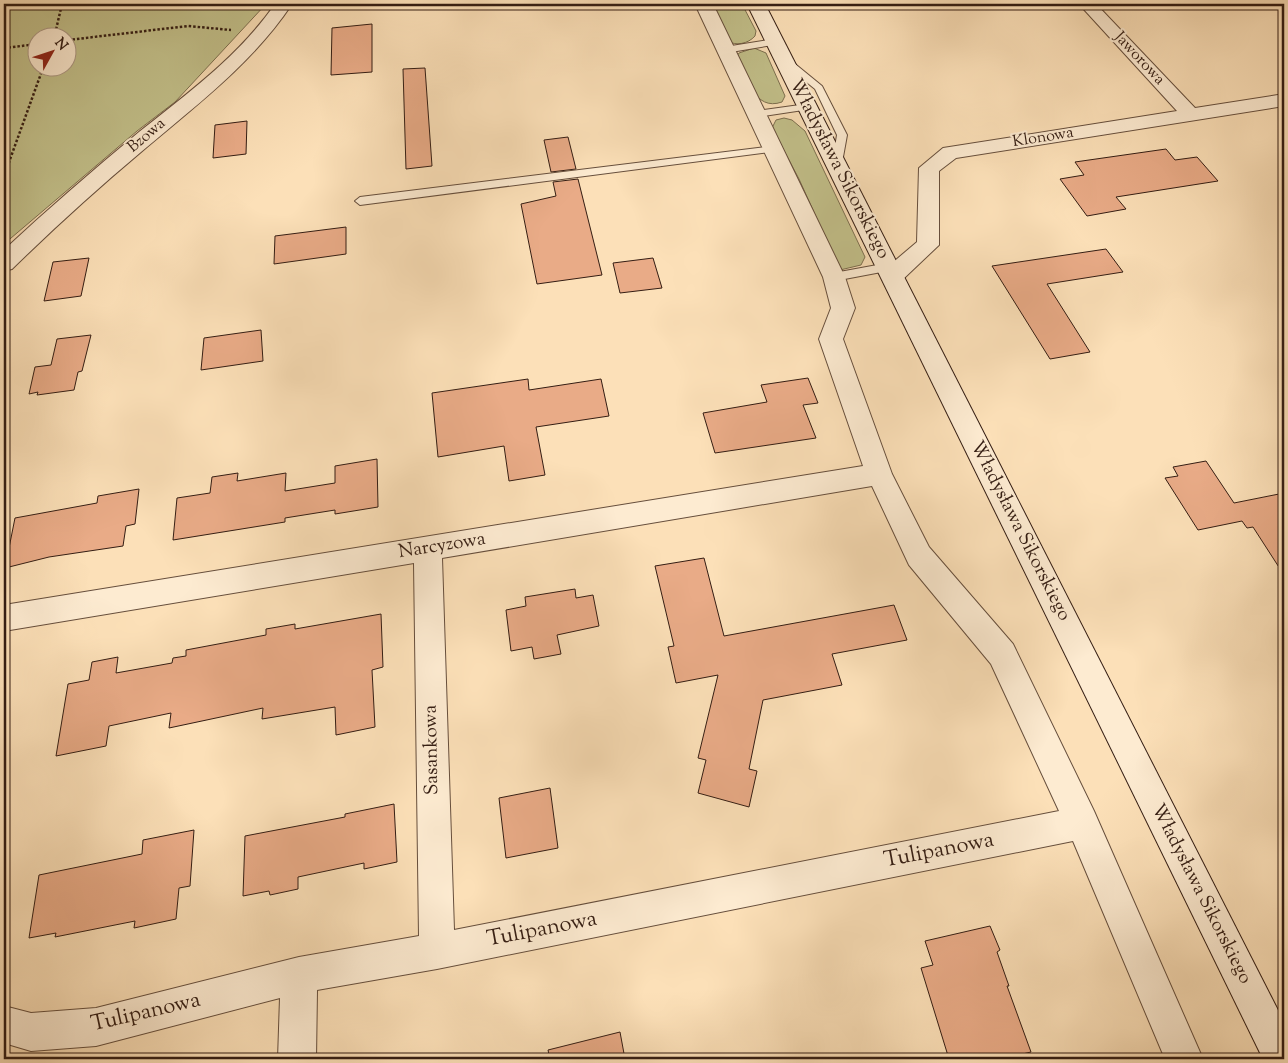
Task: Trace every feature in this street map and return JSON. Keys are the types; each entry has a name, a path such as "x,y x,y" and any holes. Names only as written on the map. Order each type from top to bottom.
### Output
{"street":[{"name":"Bzowa","path":"4,263 107,169 237,59 261,33 283,4"},
{"path":"704,4 834,277 843,308 831,339 879,474 918,556 1002,654 1082,823 1184,1059"},
{"name":"Władysława Sikorskiego","path":"756,4 1283,1059"},
{"name":"Jaworowa","path":"1087,4 1191,115"},
{"name":"Klonowa","path":"890,271 928,245 929,168 950,153 1284,100"},
{"name":"Narcyzowa","path":"4,618 879,474"},
{"name":"Sasankowa","path":"428,548 437,951"},
{"name":"Tulipanowa","path":"4,1025 31,1032 96,1027 299,975 437,951 1082,823"},
{"path":"297,1059 299,975"}],"lane":[{"path":"725,50 779,50 819,88 842,135 837,166"},
{"path":"757,114 807,107"},
{"path":"360,201 774,149"},
{"path":"834,277 890,271"}],"path":[{"path":"56,28 62,4"},
{"path":"78,39 188,26 261,33"},
{"path":"4,48 28,45"},
{"path":"4,176 39,78"}],"shaded area":[{"path":"4,4 266,4 175,102 137,131 4,244"},
{"path":"710,4 742,4 756,31 755,36 749,41 742,43 727,41"},
{"path":"754,48 766,53 785,96 782,102 772,104 764,102 752,90 737,56 739,53"},
{"path":"784,118 792,120 805,131 865,257 861,265 840,270 799,179 772,128 776,120"}],"building":[{"path":"372,24 372,72 331,75 332,28"},
{"path":"425,68 432,166 406,169 403,69"},
{"path":"247,121 246,154 213,158 215,125"},
{"path":"568,137 576,169 551,172 544,140"},
{"path":"1166,149 1175,160 1197,157 1218,181 1116,197 1126,209 1087,216 1060,179 1084,175 1075,162"},
{"path":"578,179 602,275 537,284 521,204 556,196 553,182"},
{"path":"346,227 346,254 274,264 275,236"},
{"path":"1106,249 1123,272 1047,284 1090,352 1050,359 992,266"},
{"path":"89,258 81,296 44,301 53,262"},
{"path":"653,258 662,288 620,293 613,263"},
{"path":"261,330 263,361 201,370 204,338"},
{"path":"91,335 82,371 78,372 74,390 37,395 38,392 29,394 35,367 51,365 57,339"},
{"path":"808,378 818,403 803,405 816,438 715,453 703,413 767,402 761,385"},
{"path":"528,379 529,390 601,379 609,416 536,427 545,475 509,481 504,446 438,457 432,393"},
{"path":"377,459 378,507 335,514 335,510 285,518 285,522 173,540 177,498 210,493 212,477 238,473 237,481 286,473 285,491 335,483 335,466"},
{"path":"1206,461 1234,503 1284,493 1284,575 1253,527 1247,528 1242,521 1198,530 1165,478 1178,476 1173,467"},
{"path":"139,489 135,524 126,526 123,546 49,557 5,568 15,518 97,503 98,496"},
{"path":"704,558 724,636 894,605 907,640 832,654 842,685 763,700 749,769 757,771 749,807 698,793 706,760 698,758 718,675 676,683 668,647 674,646 655,566"},
{"path":"575,589 576,598 593,595 599,626 557,635 561,654 534,659 532,647 511,651 506,610 526,606 525,597"},
{"path":"381,614 383,667 372,670 375,727 336,735 335,707 262,719 263,708 169,728 171,713 109,726 106,746 56,756 68,684 89,680 92,662 118,657 116,673 172,663 173,658 186,656 186,650 266,635 266,629 295,624 295,629"},
{"path":"550,788 558,848 506,858 499,798"},
{"path":"394,804 397,862 364,869 364,863 298,877 298,889 270,895 269,891 243,896 245,836 345,817 345,814"},
{"path":"194,830 190,886 179,888 176,919 134,928 135,921 55,937 56,933 29,938 39,875 142,854 143,840"},
{"path":"990,926 1000,950 997,952 1009,986 1007,986 1031,1052 1001,1059 949,1059 921,968 933,965 925,941"},
{"path":"620,1032 625,1059 550,1059 548,1050"}]}
